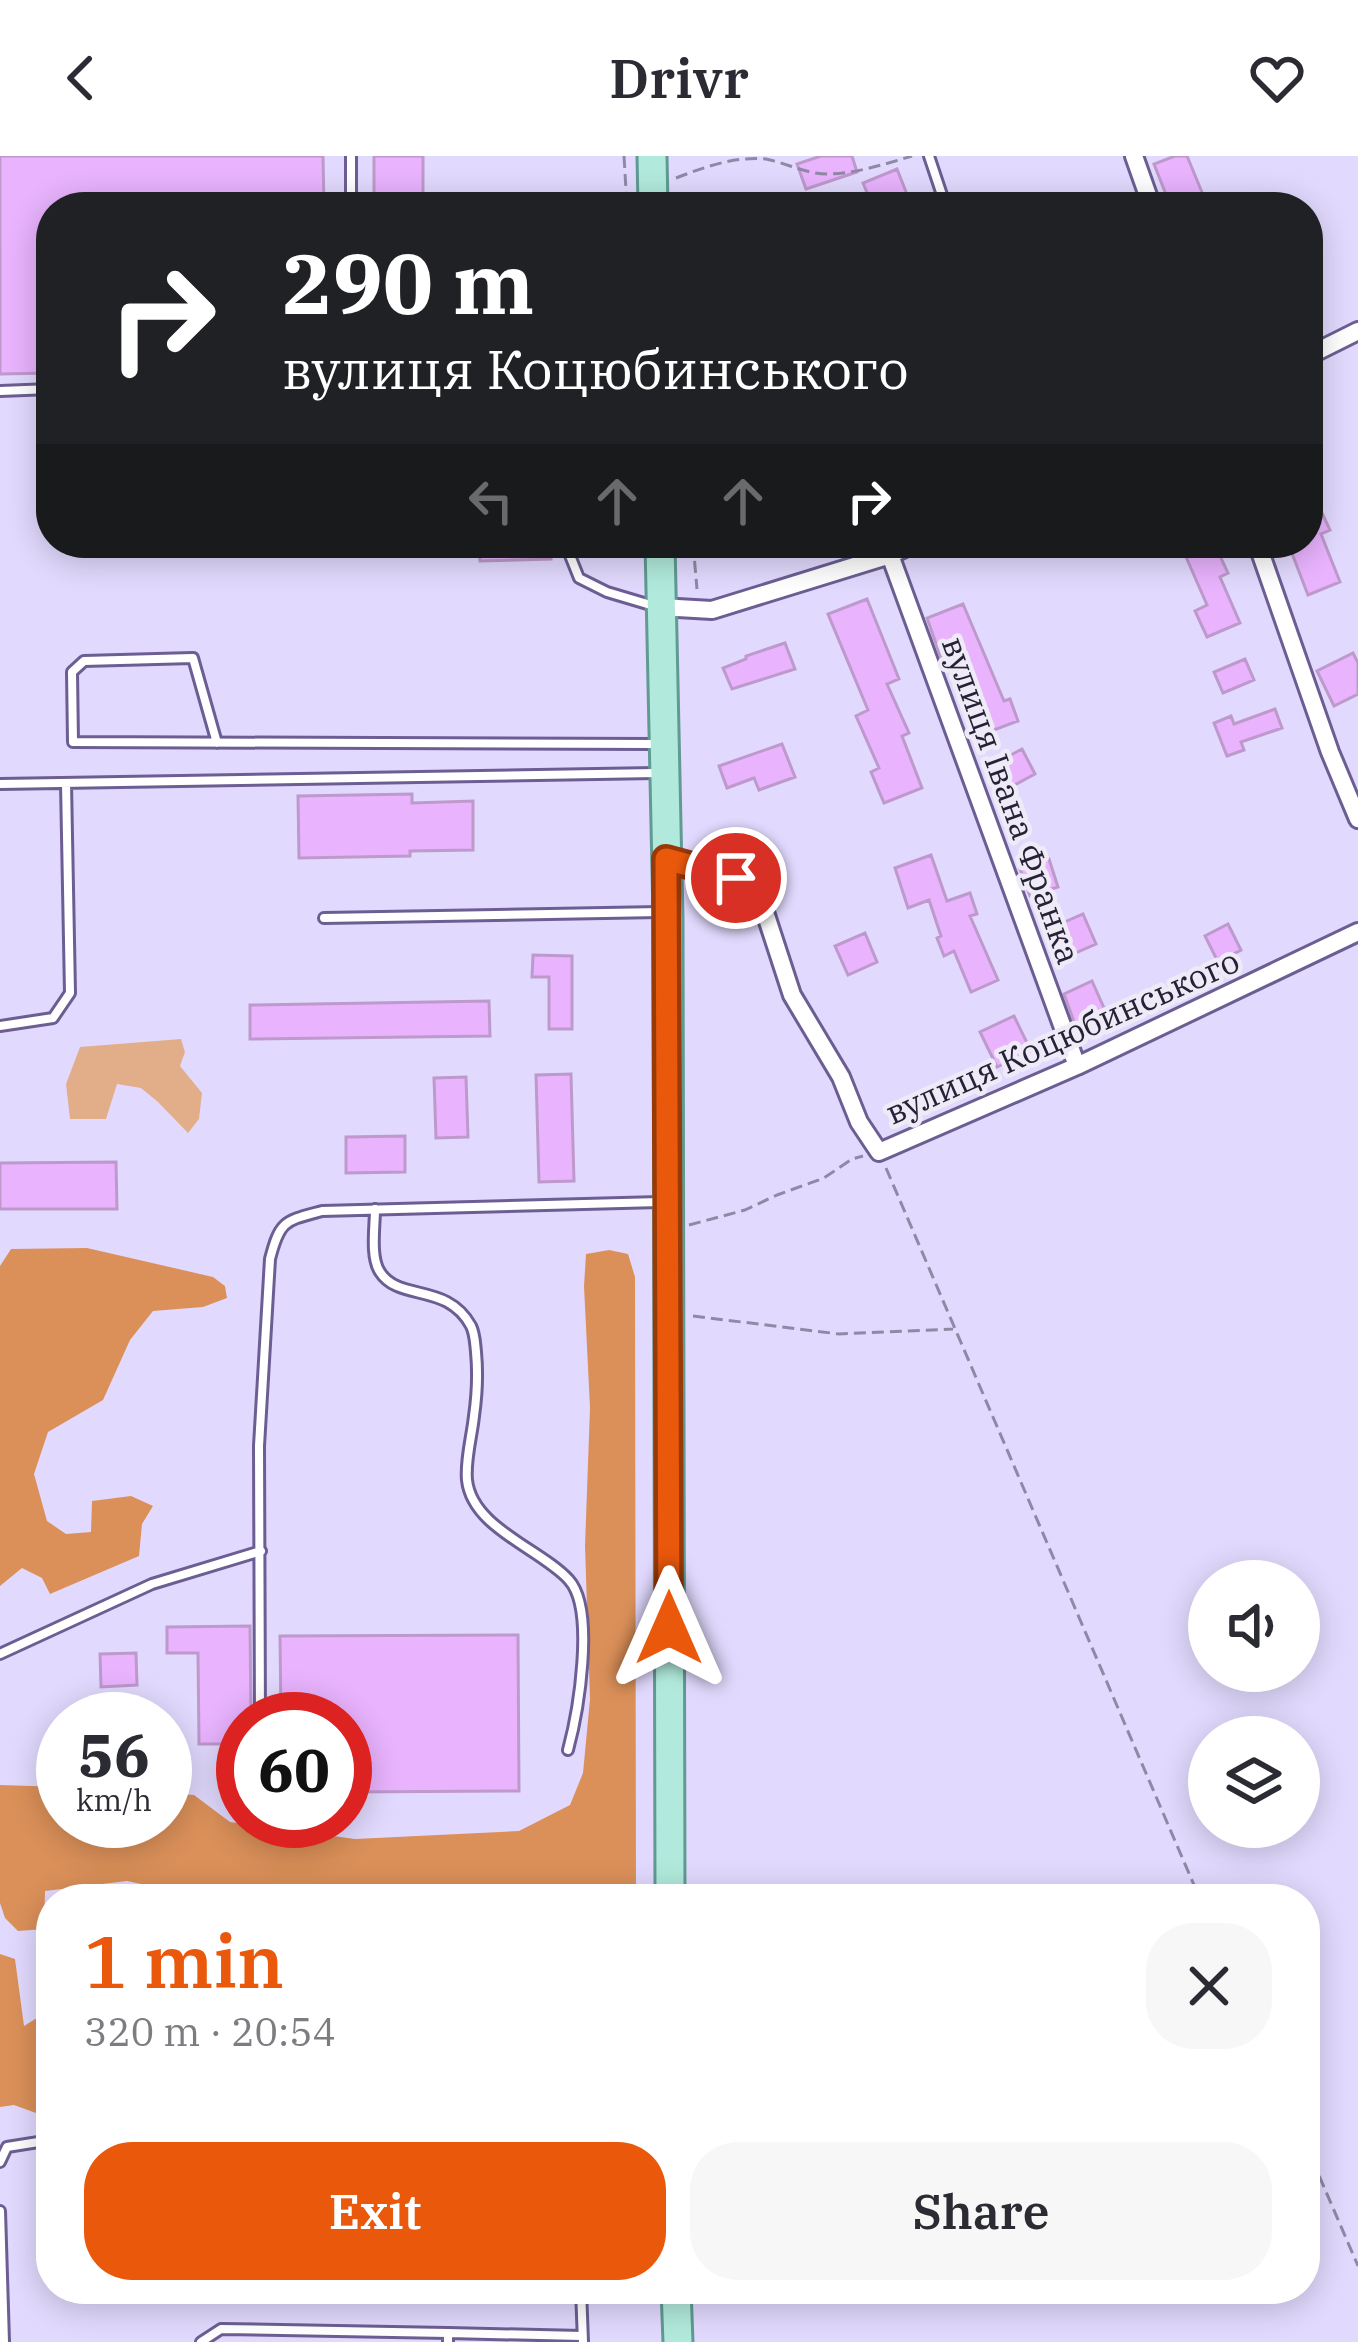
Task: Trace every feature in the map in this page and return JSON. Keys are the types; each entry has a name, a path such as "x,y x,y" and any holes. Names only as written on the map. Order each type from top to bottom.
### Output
{"main road":[{"path":"652,156 653,192"},
{"path":"659,558 667,915 670,1884"},
{"path":"676,2304 677,2342"}],"street":[{"path":"1134,156 1147,192"},
{"path":"1323,348 1358,331"},
{"path":"660,607 712,610 880,558"},
{"name":"вулиця Івана Франка","path":"891,558 1077,1066"},
{"path":"1261,558 1358,819"},
{"name":"вулиця Коцюбинського","path":"666,859 736,878 761,900 792,995 879,1152 1077,1066 1358,932"}],"lane":[{"path":"350,156 351,192"},
{"path":"929,156 941,192"},
{"path":"0,391 36,390"},
{"path":"571,558 579,578 607,592 660,607"},
{"path":"217,743 193,658 84,661 72,672 73,742 217,743 663,743"},
{"path":"0,784 664,772"},
{"path":"0,1026 53,1018 70,993 66,783"},
{"path":"323,918 667,915"},
{"path":"375,1209 380,1272 399,1287 439,1296 459,1307 474,1331 475,1411 466,1479 472,1498 489,1520 571,1582 580,1612 582,1683 568,1750"},
{"path":"260,1692 260,1446 270,1259 276,1235 290,1220 322,1211 668,1215"},
{"path":"0,1654 152,1585 261,1551"},
{"path":"0,2162 7,2147 36,2142"},
{"path":"0,2211 4,2342"},
{"path":"201,2342 221,2329 371,2337 583,2339 581,2304"}],"path":[{"path":"624,156 626,192"},
{"path":"662,192 717,162 766,159 826,174 873,168 912,156"},
{"path":"694,558 698,609"},
{"path":"668,1215 701,1223 745,1210 824,1178 852,1159 879,1152 1194,1884"},
{"path":"668,1313 838,1334 955,1329"},
{"path":"1320,2178 1358,2266"}],"shaded area":[{"path":"181,1039 185,1052 180,1066 202,1093 199,1119 188,1133 141,1088 117,1084 106,1119 70,1119 66,1084 80,1047"},
{"path":"87,1248 213,1277 225,1286 227,1298 203,1307 153,1311 130,1340 103,1400 48,1432 34,1474 47,1521 66,1534 91,1532 92,1501 131,1496 153,1506 142,1524 139,1556 50,1594 42,1578 22,1568 0,1586 0,1266 11,1249"},
{"path":"609,1250 628,1254 635,1277 636,1884 36,1884 36,1930 18,1931 5,1918 0,1903 0,1785 36,1786 36,1848 192,1848 192,1795 216,1812 216,1848 372,1848 372,1838 519,1831 570,1805 583,1773 590,1699 585,1546 590,1408 586,1254"},
{"path":"0,1954 15,1959 24,2026 36,2018 36,2113 14,2105 0,2107"}],"building":[{"path":"0,156 323,156 324,192 36,192 36,373 0,374"},
{"path":"374,156 423,156 423,192 374,192"},
{"path":"821,156 852,156 857,172 806,189 797,164"},
{"path":"1187,156 1202,192 1165,192 1154,164"},
{"path":"897,169 906,192 867,192 863,183"},
{"path":"1323,539 1340,582 1308,595 1294,558 1323,558"},
{"path":"480,558 551,558 551,559"},
{"path":"1187,558 1221,558 1228,573 1220,577 1240,623 1207,637 1195,611 1207,605"},
{"path":"867,599 899,679 887,684 909,733 902,736 922,788 884,803 871,772 879,768 856,716 868,710 828,614"},
{"path":"963,604 1004,701 1010,699 1018,721 986,733 970,691 962,695 945,656 941,658 927,618"},
{"path":"785,643 795,669 732,689 723,668"},
{"path":"1353,653 1358,663 1358,694 1334,706 1317,671"},
{"path":"1245,659 1254,680 1223,693 1214,672"},
{"path":"1275,709 1282,728 1241,742 1244,750 1227,756 1214,723 1231,716 1234,724"},
{"path":"782,744 795,777 759,790 754,778 727,788 719,766"},
{"path":"1022,749 1035,774 1007,789 994,764"},
{"path":"412,794 412,803 473,801 473,850 299,858 298,796"},
{"path":"931,855 947,901 970,893 977,914 970,916 998,980 971,992 954,951 944,956 929,900 908,908 895,868"},
{"path":"1049,859 1058,887 1030,896 1020,869"},
{"path":"1083,914 1096,944 1064,958 1051,928"},
{"path":"1228,924 1241,950 1218,962 1205,936"},
{"path":"865,933 877,962 848,975 835,946"},
{"path":"533,955 572,956 572,1029 549,1029 549,977 532,977"},
{"path":"1092,981 1108,1017 1077,1030 1064,994"},
{"path":"489,1001 490,1036 250,1039 250,1005"},
{"path":"1014,1016 1031,1051 997,1067 980,1032"},
{"path":"571,1074 574,1181 539,1182 536,1075"},
{"path":"466,1077 468,1137 436,1138 434,1078"},
{"path":"405,1136 405,1172 346,1173 346,1137"},
{"path":"116,1162 117,1209 0,1209 0,1163"},
{"path":"250,1626 251,1692 216,1692 216,1744 199,1744 198,1653 167,1653 167,1627"},
{"path":"518,1635 519,1791 372,1792 372,1692 281,1692 280,1636"},
{"path":"136,1653 137,1685 101,1687 100,1654"}],"route":[{"path":"669,1628 666,859 736,878"}]}
